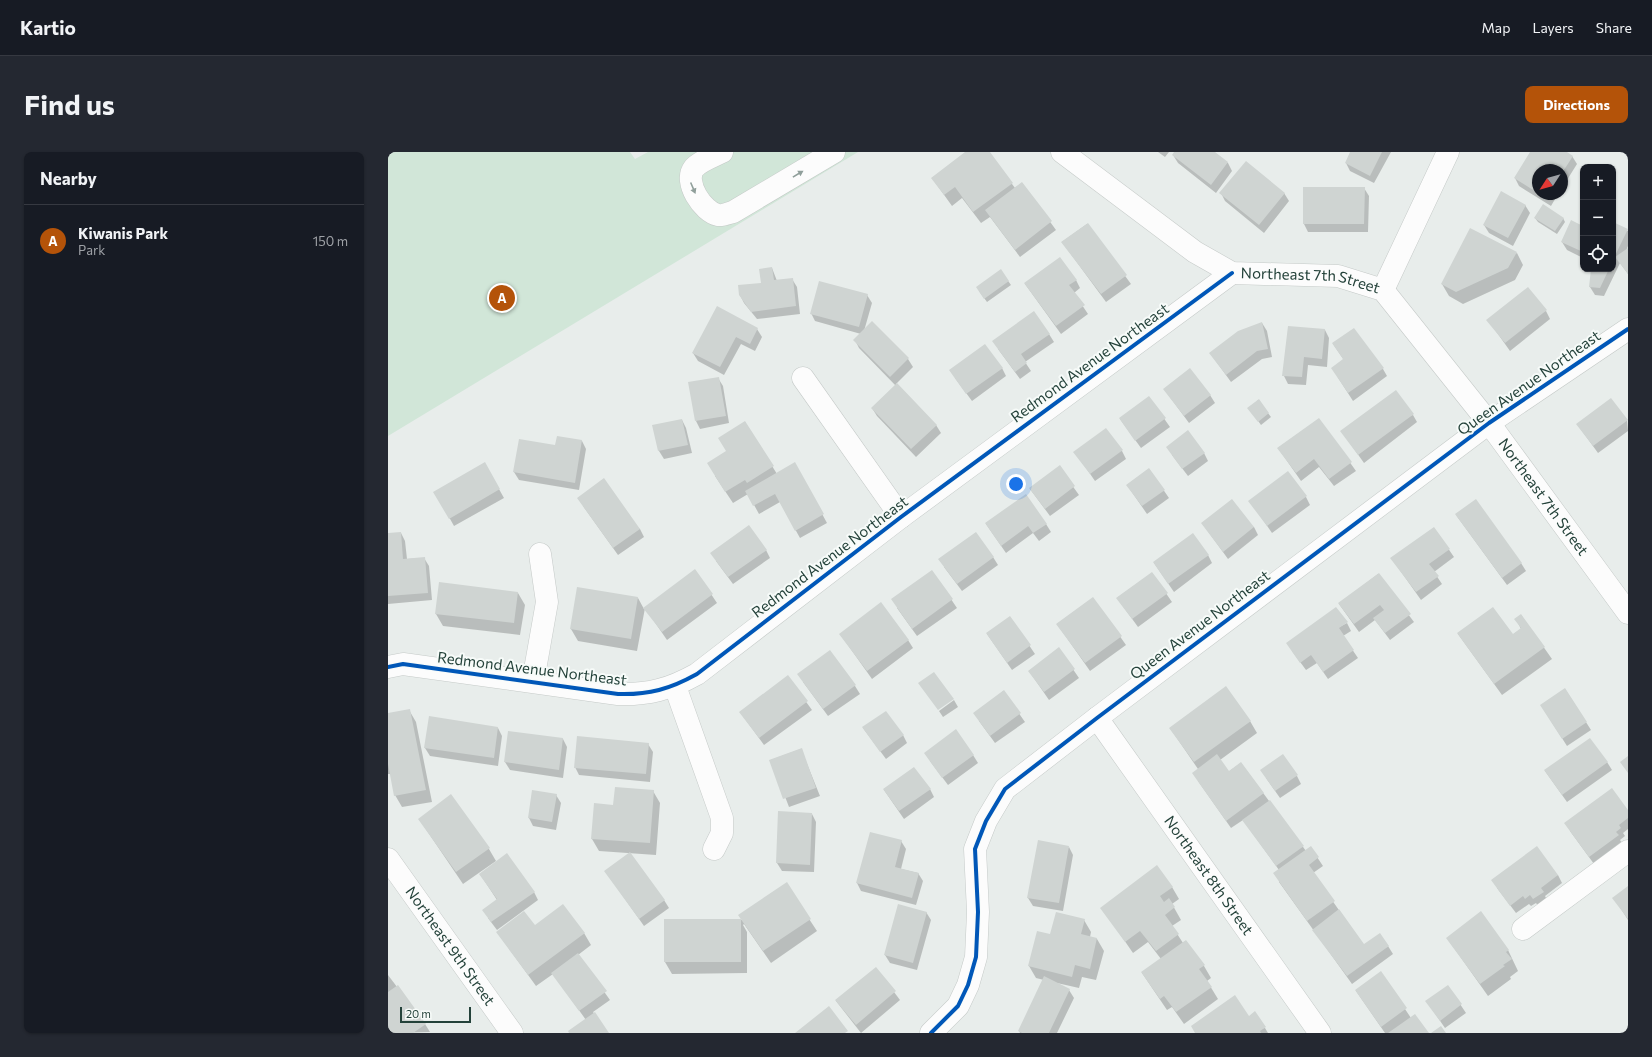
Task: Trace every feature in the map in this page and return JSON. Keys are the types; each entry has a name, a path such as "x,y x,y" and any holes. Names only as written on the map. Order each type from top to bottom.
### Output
{"street":[{"path":"722,152 695,168 690,177 692,188 709,212 719,216 733,212 834,152"},
{"name":"Northeast 7th Street","path":"1062,152 1195,252 1232,273 1338,276 1383,290 1489,423 1628,614"},
{"path":"1383,290 1448,152"},
{"name":"Redmond Avenue Northeast","path":"388,667 403,664 618,694 642,693 675,686 697,674 901,517 1232,273"},
{"name":"Queen Avenue Northeast","path":"931,1033 958,1006 968,985 976,957 978,912 975,849 986,821 1006,790 1096,718 1489,423 1628,329"},
{"path":"803,378 901,517"},
{"path":"533,681 547,602 540,554"},
{"path":"675,686 722,818 722,833 714,849"},
{"name":"Northeast 8th Street","path":"1096,718 1320,1033"},
{"path":"1523,929 1628,851"},
{"name":"Northeast 9th Street","path":"388,859 512,1033"}],"green space":[{"path":"388,152 630,152 635,159 648,152 858,152 388,436"}],"building":[{"path":"965,152 990,152 1013,183 973,212 955,187 944,195 931,178"},
{"path":"1174,152 1215,152 1228,162 1211,185 1172,155"},
{"path":"1350,152 1382,152 1370,176 1345,163"},
{"path":"1530,152 1567,152 1573,156 1568,164 1532,164 1532,189 1514,178"},
{"path":"1246,161 1285,193 1259,225 1219,193"},
{"path":"1022,182 1052,221 1015,250 985,210"},
{"path":"1303,187 1365,187 1364,224 1303,224"},
{"path":"1501,191 1526,205 1508,238 1483,225"},
{"path":"1543,204 1564,218 1555,231 1534,218"},
{"path":"1571,220 1580,224 1580,251 1561,242"},
{"path":"1088,223 1127,275 1101,294 1061,242"},
{"path":"1616,223 1628,229 1616,254"},
{"path":"1470,228 1517,252 1508,268 1456,292 1441,284"},
{"path":"1628,248 1628,274 1616,258 1616,256"},
{"path":"1060,257 1077,280 1069,285 1085,305 1056,326 1024,283"},
{"path":"772,267 774,280 793,278 796,306 751,312 739,295 738,285 761,283 759,269"},
{"path":"1001,269 1009,281 984,299 976,287"},
{"path":"1591,272 1608,272 1600,288 1589,287"},
{"path":"819,281 868,294 859,327 810,314"},
{"path":"1528,287 1547,310 1505,343 1486,320"},
{"path":"717,306 758,328 750,344 736,337 720,367 692,353"},
{"path":"1034,311 1050,334 1021,354 1027,363 1015,372 992,341"},
{"path":"872,321 909,358 890,377 853,340"},
{"path":"1262,322 1268,349 1257,351 1226,375 1209,353 1238,331"},
{"path":"1288,326 1325,329 1322,359 1304,357 1302,377 1282,376"},
{"path":"1354,328 1384,368 1348,393 1331,368 1343,359 1332,343"},
{"path":"985,344 1003,368 966,394 949,370"},
{"path":"1190,368 1211,395 1184,416 1163,389"},
{"path":"719,377 726,416 695,421 688,382"},
{"path":"897,383 937,425 911,449 871,408"},
{"path":"1396,390 1414,414 1358,455 1340,431"},
{"path":"1149,396 1166,418 1135,441 1119,418"},
{"path":"1611,398 1628,420 1593,446 1576,424"},
{"path":"1259,399 1269,413 1258,422 1247,408"},
{"path":"1319,418 1352,462 1329,479 1314,459 1296,473 1277,448"},
{"path":"682,419 688,445 658,451 652,425"},
{"path":"745,421 774,466 747,483 745,480 725,492 707,463 726,451 718,438"},
{"path":"1106,428 1123,450 1090,474 1073,452"},
{"path":"1188,430 1205,453 1182,469 1166,447"},
{"path":"557,436 582,440 575,483 513,472 519,439 555,445"},
{"path":"485,462 500,489 449,519 433,492"},
{"path":"795,462 824,514 795,531 775,494 753,506 745,491"},
{"path":"1060,465 1075,486 1045,509 1029,488"},
{"path":"1149,468 1165,490 1142,506 1126,485"},
{"path":"1288,471 1307,496 1267,526 1248,501"},
{"path":"604,478 640,529 613,548 577,498"},
{"path":"1026,494 1047,524 1033,533 1028,526 1001,546 985,523"},
{"path":"1232,499 1254,527 1223,552 1201,523"},
{"path":"1476,499 1522,563 1502,578 1455,514"},
{"path":"749,525 767,550 728,577 710,553"},
{"path":"1434,527 1450,549 1429,564 1439,576 1416,592 1390,558"},
{"path":"401,532 403,559 425,557 428,593 388,596 388,533"},
{"path":"976,532 994,557 957,584 938,559"},
{"path":"1193,533 1209,555 1168,584 1153,562"},
{"path":"695,569 713,594 662,632 643,608"},
{"path":"932,570 953,599 912,629 891,599"},
{"path":"1152,572 1168,593 1132,619 1116,598"},
{"path":"1379,573 1411,614 1385,633 1373,618 1384,610 1380,605 1354,624 1338,603"},
{"path":"439,582 518,592 514,623 435,614"},
{"path":"577,587 638,597 631,639 570,629"},
{"path":"1093,597 1122,636 1085,663 1056,624"},
{"path":"881,602 909,640 867,671 839,634"},
{"path":"1336,607 1348,622 1339,628 1354,650 1323,672 1311,655 1300,663 1286,643"},
{"path":"1493,607 1513,634 1521,628 1514,619 1521,614 1545,647 1494,684 1457,633"},
{"path":"1010,616 1031,645 1007,663 986,633"},
{"path":"1059,647 1075,669 1044,692 1028,671"},
{"path":"830,650 856,685 823,709 797,674"},
{"path":"934,672 954,699 938,710 918,683"},
{"path":"788,675 808,701 759,738 739,712"},
{"path":"1226,686 1251,721 1194,762 1169,728"},
{"path":"1565,688 1587,722 1562,739 1540,705"},
{"path":"1004,690 1021,713 990,736 973,713"},
{"path":"410,709 426,790 394,796 388,764 388,713"},
{"path":"886,711 904,735 880,752 862,727"},
{"path":"429,716 498,727 494,758 424,748"},
{"path":"956,729 974,755 942,778 924,753"},
{"path":"508,731 563,738 559,770 504,762"},
{"path":"577,736 649,743 646,774 574,768"},
{"path":"1590,738 1608,762 1562,795 1544,770"},
{"path":"802,748 816,788 783,799 769,760"},
{"path":"1217,754 1229,771 1241,762 1264,793 1226,821 1192,773"},
{"path":"1283,754 1298,775 1275,791 1260,770"},
{"path":"1628,756 1628,773 1620,762"},
{"path":"914,767 931,789 899,811 883,789"},
{"path":"615,787 654,790 650,843 591,839 594,803 613,805"},
{"path":"1612,788 1628,810 1628,818 1619,825 1621,828 1616,832 1619,835 1589,857 1564,823"},
{"path":"532,790 557,794 552,822 528,818"},
{"path":"451,794 490,848 456,872 418,819"},
{"path":"1270,800 1304,846 1276,866 1242,820"},
{"path":"778,811 812,813 810,865 776,863"},
{"path":"870,832 902,840 895,867 919,873 912,898 856,883"},
{"path":"1038,840 1069,846 1059,903 1027,898"},
{"path":"1311,846 1319,857 1309,865 1335,901 1307,921 1273,873"},
{"path":"1537,846 1558,875 1541,888 1544,892 1533,899 1530,895 1525,899 1523,896 1510,906 1491,880"},
{"path":"630,852 665,900 639,919 604,871"},
{"path":"507,853 535,892 491,922 482,910 497,899 479,874"},
{"path":"1157,865 1173,887 1160,896 1164,902 1169,898 1175,907 1165,915 1179,934 1156,951 1140,931 1125,942 1100,908"},
{"path":"787,882 811,919 763,951 738,915"},
{"path":"1628,886 1628,919 1612,898"},
{"path":"563,904 585,933 528,975 496,932 524,911 535,925"},
{"path":"898,904 927,912 913,963 884,955"},
{"path":"1339,909 1364,944 1380,933 1389,946 1347,976 1312,930"},
{"path":"1481,911 1509,950 1506,952 1512,959 1503,965 1505,966 1480,984 1446,938"},
{"path":"1056,912 1085,919 1081,934 1097,938 1090,969 1075,965 1072,977 1028,966 1037,931 1050,934"},
{"path":"664,919 741,919 741,962 664,962"},
{"path":"1186,940 1205,965 1199,969 1212,987 1176,1012 1164,996 1160,999 1141,972"},
{"path":"578,953 607,991 579,1011 551,973"},
{"path":"876,967 896,991 856,1025 835,1000"},
{"path":"1381,971 1407,1008 1381,1027 1355,990"},
{"path":"1044,976 1070,989 1049,1033 1022,1033 1018,1031"},
{"path":"398,985 426,1024 413,1033 392,1033 388,1028 388,992"},
{"path":"1448,985 1462,1004 1440,1021 1425,1001"},
{"path":"1235,995 1249,1016 1255,1011 1266,1027 1260,1031 1261,1033 1195,1033 1191,1026"},
{"path":"829,1006 848,1031 845,1033 795,1033"},
{"path":"595,1012 609,1033 569,1033 568,1031"},
{"path":"1415,1014 1429,1033 1388,1033"},
{"path":"1441,1026 1446,1033 1431,1033"}],"cycle path":[{"path":"388,667 403,664 618,694 650,692 678,684 697,674 901,517 1232,273"},
{"path":"931,1033 958,1006 968,985 976,957 978,912 975,849 986,821 1005,789 1489,423 1628,329"}],"place":[{"name":"Kiwanis Park","path":"502,298"}]}
